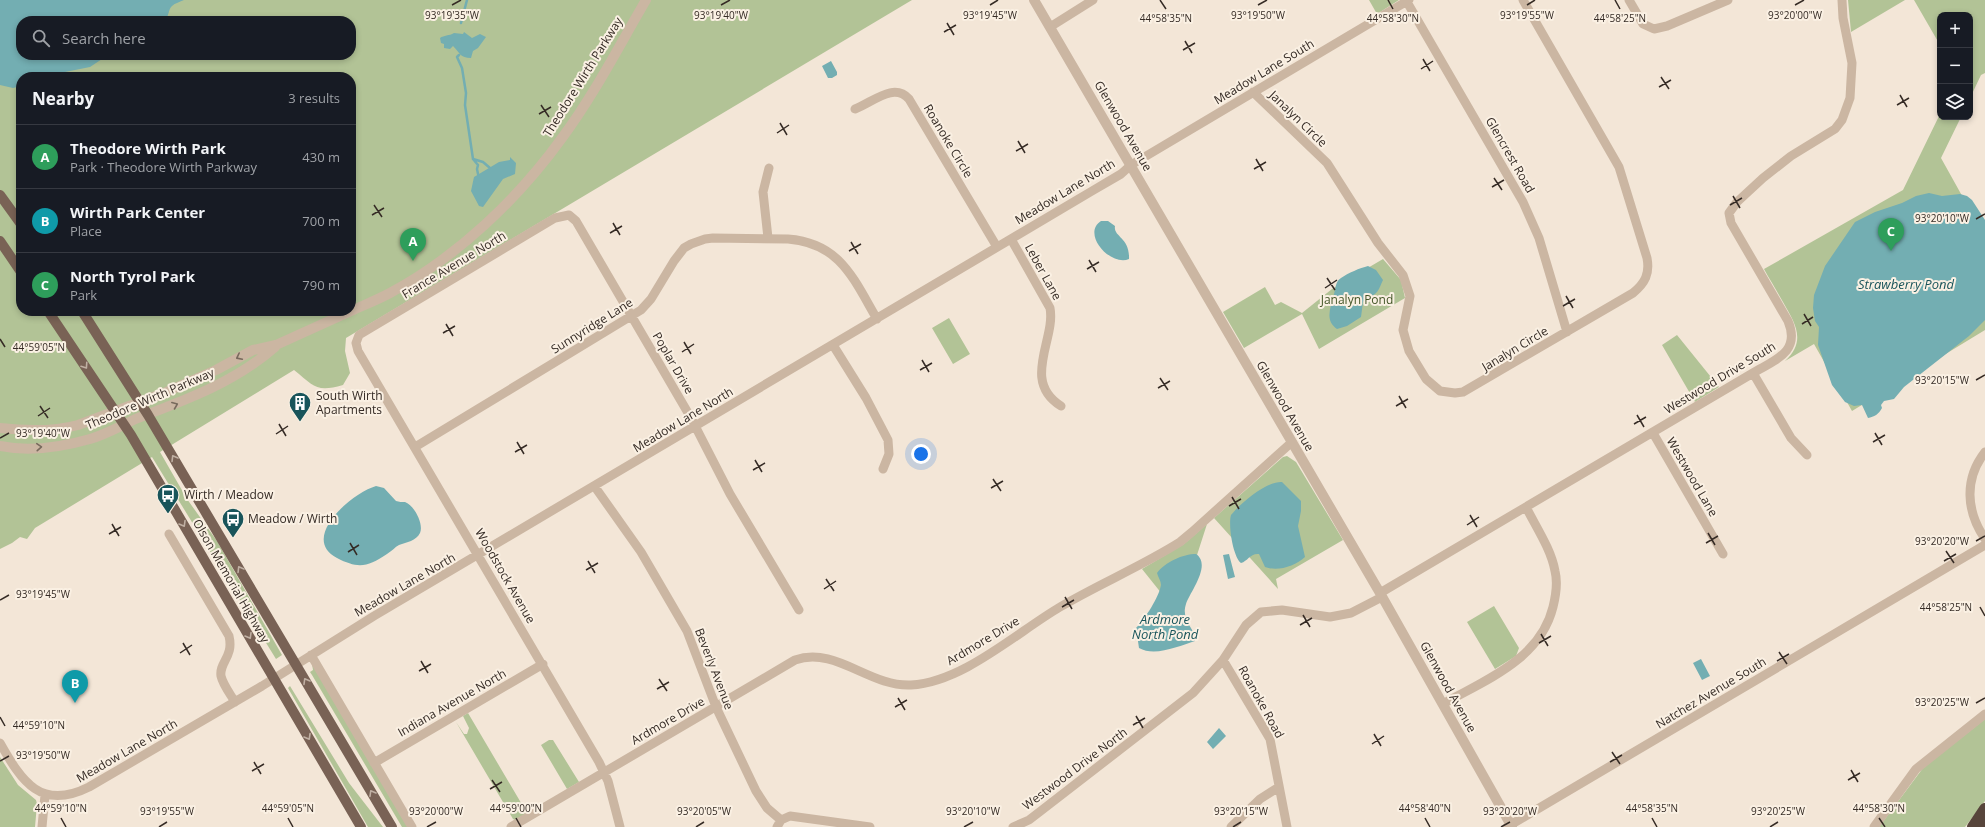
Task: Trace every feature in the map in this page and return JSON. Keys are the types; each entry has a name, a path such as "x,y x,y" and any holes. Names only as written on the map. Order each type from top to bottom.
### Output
{"highway":[{"path":"1973,827 1985,809"}],"main road":[{"path":"0,195 16,217"},
{"path":"0,241 16,265"},
{"name":"Olson Memorial Highway","path":"51,316 124,424 360,827"},
{"name":"Olson Memorial Highway","path":"85,316 148,415 392,827"}],"street":[{"name":"Theodore Wirth Parkway","path":"356,309 390,293 422,273 452,251 513,196 544,163 564,136 599,81 646,0"},
{"name":"Glenwood Avenue","path":"1034,0 1381,595 1510,826"},
{"path":"1050,27 1093,0"},
{"name":"Janalyn Circle","path":"1253,92 1327,163 1378,243 1403,275 1409,288 1410,296 1403,324 1404,336 1418,366 1433,386 1448,393 1455,393 1470,389 1633,293 1648,276 1649,268 1619,167 1523,0"},
{"path":"1629,0 1643,24 1654,29 1667,26 1728,0"},
{"name":"Westwood Drive South","path":"1381,595 1783,355 1790,346 1792,335 1788,321 1731,223 1729,213 1737,202 1768,174 1797,152 1830,133 1842,120 1850,98 1852,63 1843,18 1842,0"},
{"name":"Glencrest Road","path":"1408,1 1523,202 1539,238 1567,332"},
{"name":"Meadow Lane South","path":"1131,165 1408,1"},
{"name":"Roanoke Circle","path":"855,109 891,92 900,91 905,94 910,99 997,247"},
{"name":"Meadow Lane North","path":"45,795 56,797 84,790 274,679 311,655 1121,174 1131,165"},
{"path":"768,238 763,192 769,168"},
{"name":"Poplar Drive","path":"569,215 576,221 695,427 730,494 799,610"},
{"name":"France Avenue North","path":"356,343 359,335 365,330 555,218 569,215"},
{"name":"Sunnyridge Lane","path":"415,447 631,316 646,305 684,248 705,239 768,238 800,240 819,246 828,251 847,268 877,319"},
{"name":"Leber Lane","path":"1011,239 1050,308 1052,315 1044,349 1042,373 1045,386 1051,398 1061,406"},
{"name":"Theodore Wirth Parkway","path":"0,446 13,448 64,445 91,439 124,424 206,392 258,361 276,346 340,316"},
{"name":"Woodstock Avenue","path":"356,343 358,351 543,664 604,772 620,827"},
{"path":"833,345 866,398 888,440 888,454 883,469"},
{"name":"Theodore Wirth Parkway","path":"0,428 42,431 67,428 116,412 140,402 216,370 253,350 276,346"},
{"path":"1753,373 1791,438 1807,455"},
{"name":"Westwood Lane","path":"1653,433 1723,554"},
{"name":"Ardmore Drive","path":"511,827 716,708 788,663 806,657 819,656 828,658 878,680 897,685 922,683 956,672 1059,608 1180,542 1292,442"},
{"path":"1985,452 1974,471 1969,495 1973,516 1985,539"},
{"name":"Beverly Avenue","path":"595,487 641,552 687,631 716,708 762,801 779,824"},
{"path":"1443,704 1520,659 1536,642 1547,624 1556,592 1555,572 1547,550 1526,508"},
{"path":"169,534 229,636 230,653 223,665 221,676 235,702"},
{"name":"Natchez Avenue South","path":"1510,826 1985,545"},
{"name":"Westwood Drive North","path":"1013,827 1029,820 1179,703 1201,684 1223,660 1246,626 1261,612 1282,610 1330,617 1351,613 1381,595"},
{"path":"311,655 412,827"},
{"name":"Roanoke Road","path":"1223,660 1270,739 1275,757 1287,827"},
{"name":"Indiana Avenue North","path":"374,763 543,664"},
{"path":"1874,827 1916,769 1935,752 1985,714"},
{"path":"0,743 20,776 28,785 45,795 42,827"},
{"path":"1231,827 1260,799 1279,787"},
{"path":"779,824 790,816 798,816 870,827"}],"green space":[{"path":"0,0 912,0 346,338 345,351 350,373 343,385 321,388 311,384 294,370 160,452 187,499 217,541 282,655 276,659 152,457 35,528 27,539 20,537 0,549"},
{"path":"1369,0 1399,0 1377,14"},
{"path":"1848,0 1905,0 1851,32"},
{"path":"1914,0 1985,0 1985,73 1981,75 1973,92 1973,12 1937,12 1937,40"},
{"name":"Strawberry Pond","path":"1937,120 1960,120 1941,158 1985,237 1985,330 1852,411 1814,344 1785,361 1792,354 1796,346 1797,332 1791,317 1764,269 1903,190"},
{"name":"Janalyn Pond","path":"1383,259 1401,280 1405,298 1319,349 1302,314 1244,348 1223,312 1265,287 1275,305 1281,302 1302,313 1332,289"},
{"path":"949,318 970,354 953,364 932,328"},
{"path":"1677,335 1719,387 1695,402 1662,345"},
{"path":"1287,456 1296,462 1343,540 1276,579 1278,589 1214,518 1283,457"},
{"path":"1207,524 1178,614 1142,569 1184,544"},
{"path":"1494,606 1519,648 1516,656 1495,669 1467,622"},
{"path":"312,664 408,827 402,827 310,672 313,670"},
{"path":"290,686 349,783 383,827 368,827 288,688"},
{"path":"468,713 527,813 515,820 456,722 464,734 467,734 469,728 463,716"},
{"path":"1985,719 1985,801 1965,827 1879,827 1923,768"},
{"path":"549,740 553,740 579,782 567,789 541,745"},
{"path":"0,757 18,785 36,800 35,827 0,827"}],"water":[{"path":"0,0 184,0 172,6 167,16 16,16 16,60 100,60 90,67 65,72 16,72 16,87 0,85"},
{"path":"464,32 472,38 480,34 486,37 478,48 473,51 471,58 462,56 453,46 450,49 444,48 444,44 441,43 440,38 442,37 454,33 463,34"},
{"path":"831,61 837,75 832,78 828,78 822,66"},
{"path":"510,157 516,163 515,174 503,179 483,207 479,206 471,191 474,177 499,162 510,160"},
{"name":"Strawberry Pond","path":"1929,193 1942,196 1960,194 1967,196 1972,200 1985,220 1985,320 1969,336 1904,387 1894,399 1884,401 1878,414 1868,418 1862,405 1854,406 1845,402 1832,385 1818,345 1819,327 1815,321 1813,308 1814,295 1825,266 1855,222 1875,212 1902,203 1916,196"},
{"path":"1101,221 1108,221 1115,226 1116,233 1127,246 1129,259 1122,260 1114,258 1101,248 1096,241 1094,234 1096,227"},
{"name":"Janalyn Pond","path":"1368,266 1376,270 1383,280 1379,289 1374,295 1367,297 1363,302 1361,317 1347,326 1337,329 1331,322 1330,308 1337,283 1347,274"},
{"path":"1282,482 1301,501 1298,526 1305,557 1286,567 1275,569 1265,567 1259,554 1251,556 1246,561 1241,563 1238,560 1232,540 1230,526 1231,515 1247,499 1261,489 1269,485"},
{"path":"376,486 384,488 396,501 405,502 412,507 421,525 420,533 414,540 399,545 374,562 357,565 344,562 327,549 324,539 326,528 333,517 354,497"},
{"name":"Ardmore North Pond","path":"1196,554 1202,565 1201,571 1186,604 1185,610 1185,616 1194,634 1195,641 1160,651 1139,648 1136,628 1158,596 1161,584 1157,573 1165,565 1175,559 1186,555"},
{"path":"1229,554 1235,577 1228,579 1223,555"},
{"path":"1701,659 1710,676 1702,680 1693,663"},
{"path":"1219,728 1226,736 1213,749 1207,742"}],"waterway":[{"path":"461,23 467,0"},
{"path":"459,55 457,57 462,68 466,93 465,105 473,159 483,162 490,168"},
{"path":"473,159 478,165 478,174"}],"place":[{"name":"North Tyrol Park","path":"1891,251"},
{"name":"Theodore Wirth Park","path":"413,261"},
{"name":"South Wirth Apartments","path":"300,422"},
{"name":"Wirth / Meadow","path":"168,514"},
{"name":"Meadow / Wirth","path":"233,538"},
{"name":"Wirth Park Center","path":"75,703"}]}
